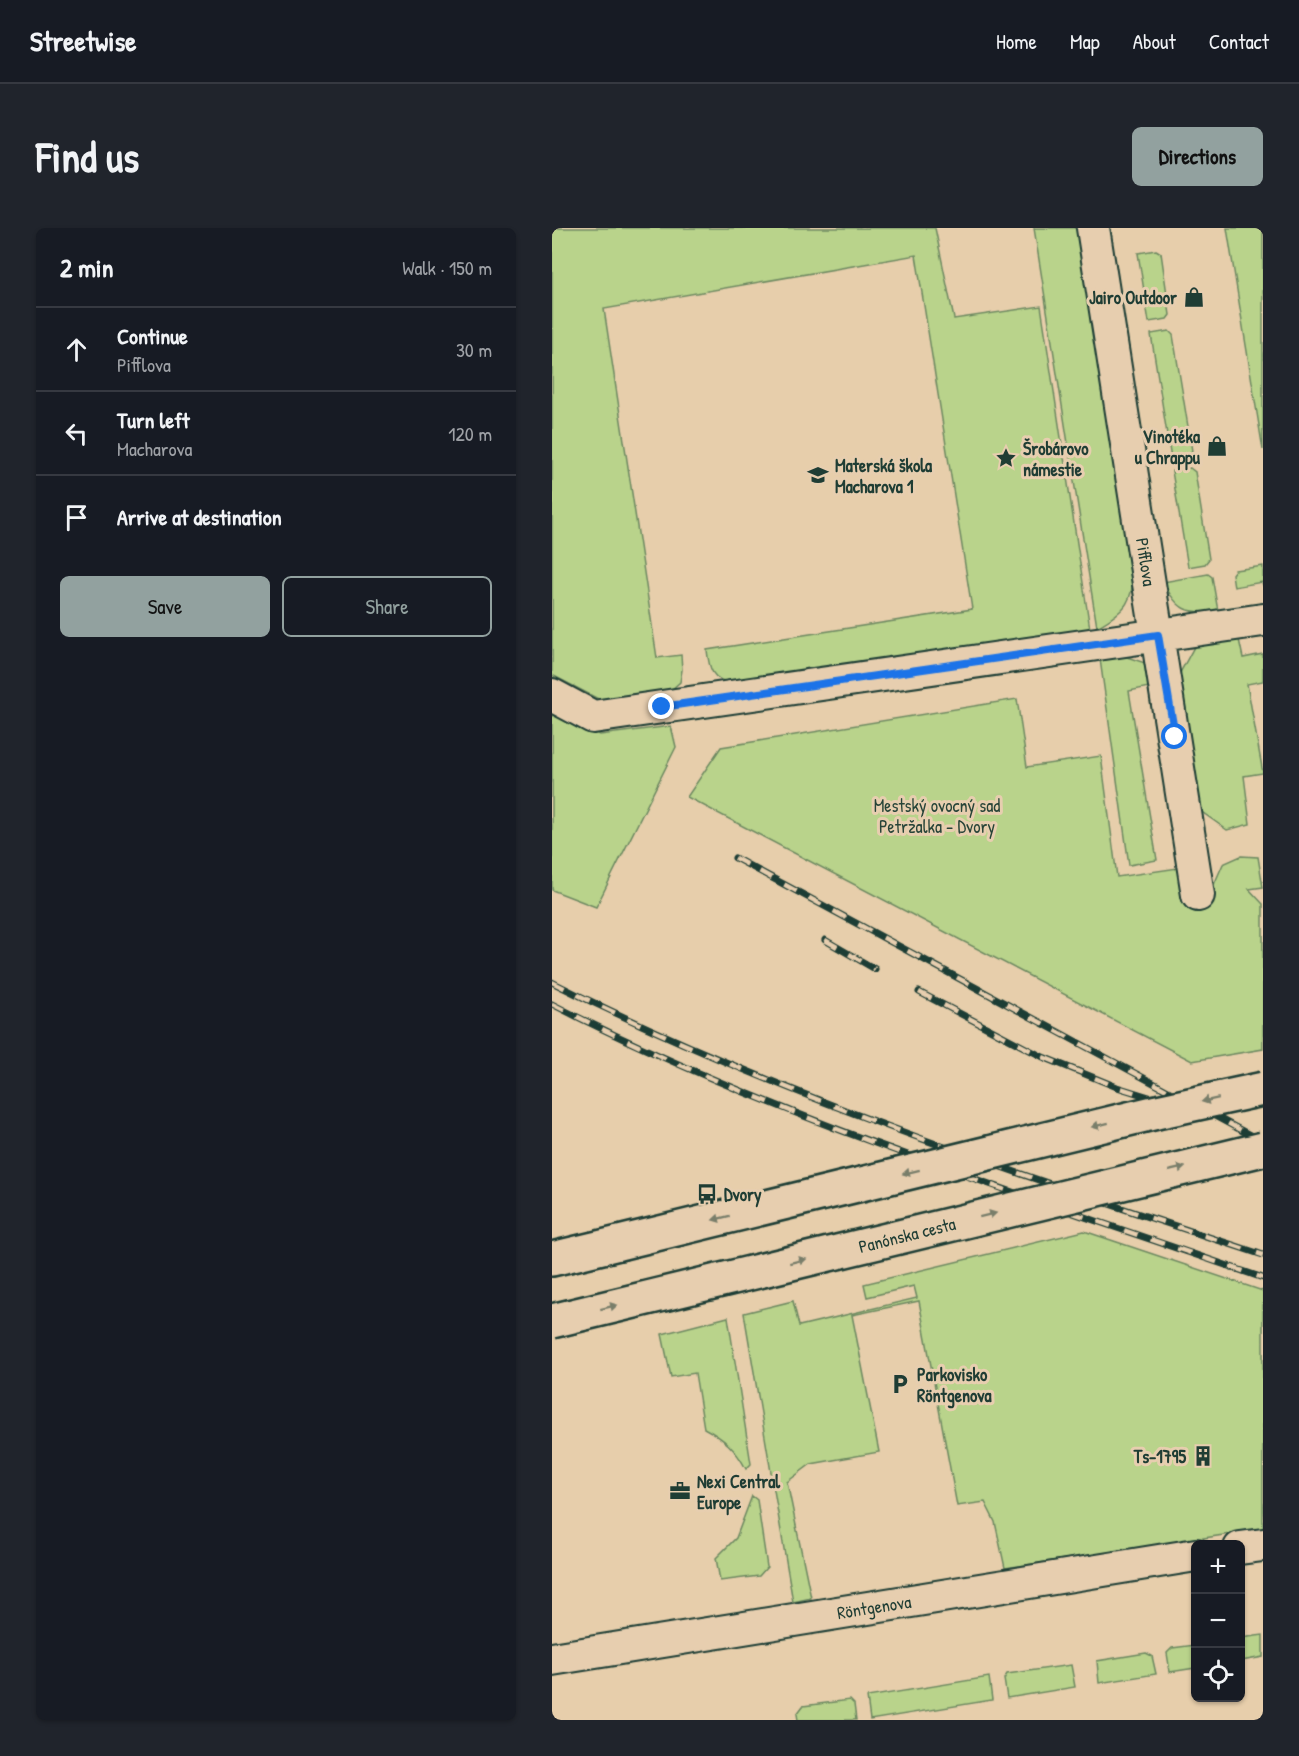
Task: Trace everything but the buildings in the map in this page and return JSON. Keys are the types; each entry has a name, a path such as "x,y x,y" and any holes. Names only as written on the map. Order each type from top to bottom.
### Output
{"main road":[{"path":"552,1259 1157,1112 1263,1089"},
{"name":"Panónska cesta","path":"552,1321 1263,1149"}],"street":[{"name":"Pifflova","path":"1093,228 1198,895"},
{"path":"552,695 593,717 1263,620"},
{"path":"1245,1547 1263,1545"},
{"name":"Röntgenova","path":"552,1659 1191,1556"}],"green space":[{"name":"Šrobárovo námestie","path":"552,228 935,228 954,319 1041,306 1090,629 731,682 720,679 710,668 707,650 972,609 916,255 604,309 657,658 681,655 682,670 680,682 671,690 604,702 552,675"},
{"path":"1034,228 1082,228 1136,560 1128,601 1118,613 1097,627"},
{"path":"1227,228 1263,228 1263,450"},
{"path":"1156,250 1161,253 1170,315 1167,319 1149,322 1138,253"},
{"path":"1169,331 1173,335 1192,451 1189,456 1171,459 1151,334"},
{"path":"1190,468 1195,472 1209,559 1205,564 1188,567 1172,471"},
{"path":"1263,566 1263,586 1262,582 1234,587 1232,574 1235,570"},
{"path":"1208,574 1212,577 1218,611 1198,612 1184,608 1173,599 1163,582"},
{"path":"1238,635 1243,658 1263,654 1263,681 1247,684 1263,773 1244,776 1250,824 1227,830 1199,810 1180,673 1194,647"},
{"path":"1118,654 1145,663 1149,687 1129,691 1157,860 1129,865 1100,659"},
{"name":"Mestský ovocný sad Petržalka - Dvory","path":"1017,699 1027,767 1101,756 1117,877 1178,868 1209,896 1223,864 1241,856 1258,857 1263,887 1249,889 1263,904 1263,1049 1192,1061 687,797 721,747"},
{"path":"552,707 600,735 671,726 676,747 596,907 552,890"},
{"path":"1084,1231 1263,1291 1263,1529 1005,1568 995,1522 985,1502 957,1506 919,1301 852,1315 879,1452 811,1464 787,1482 811,1598 793,1602 744,1313 793,1301 799,1326 917,1298 914,1286 867,1297 864,1284"},
{"path":"728,1317 751,1464 746,1469 728,1445 704,1428 695,1373 671,1377 662,1334"},
{"path":"752,1496 757,1500 767,1567 759,1576 720,1581 716,1558 736,1538"},
{"path":"1263,1635 1263,1657 1245,1660 1245,1637"},
{"path":"1191,1646 1191,1669 1170,1672 1167,1653 1172,1648"},
{"path":"1146,1653 1152,1656 1156,1674 1099,1683 1097,1661"},
{"path":"1071,1665 1075,1687 1007,1698 1004,1679 1007,1674"},
{"path":"989,1677 992,1700 870,1720 867,1697"},
{"path":"850,1700 854,1704 856,1720 798,1720 797,1714 803,1706"}],"railway":[{"path":"735,858 1263,1142"},
{"path":"825,940 875,969"},
{"path":"552,982 725,1062 813,1098 992,1164 1263,1255"},
{"path":"919,992 1043,1057 1117,1087 1188,1109"},
{"path":"552,1004 638,1046 814,1120 992,1185 1263,1278"}],"place":[{"name":"Jairo Outdoor","path":"1194,297"},
{"name":"Vinotéka u Chrappu","path":"1217,446"},
{"name":"Šrobárovo námestie","path":"1006,458"},
{"name":"Materská škola Macharova 1","path":"818,475"},
{"name":"Dvory","path":"707,1194"},
{"name":"Parkovisko Röntgenova","path":"900,1384"},
{"name":"Ts-1795","path":"1203,1456"},
{"name":"Nexi Central Europe","path":"680,1491"}],"route":[{"path":"662,707 1158,635 1175,737"}]}
